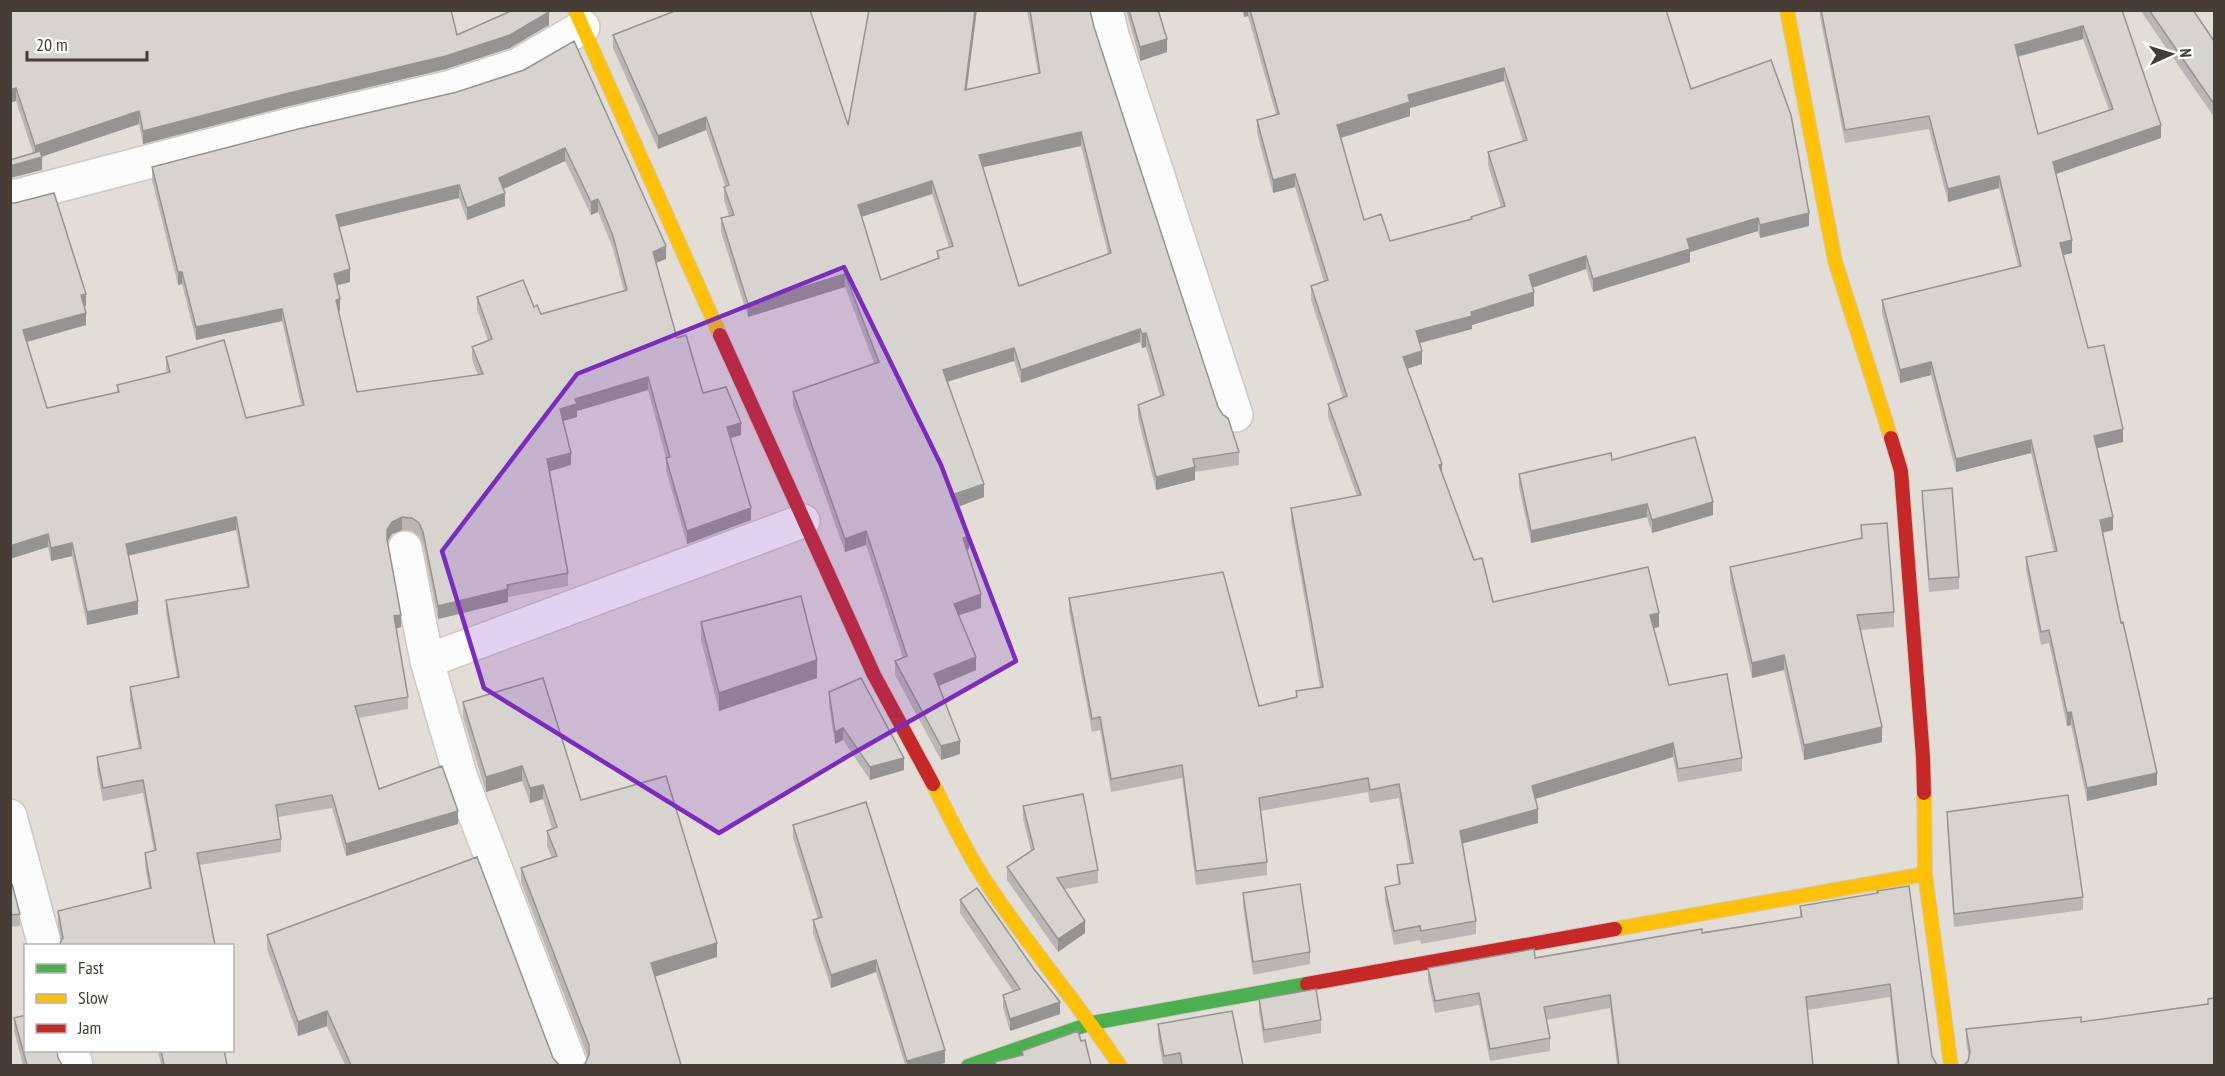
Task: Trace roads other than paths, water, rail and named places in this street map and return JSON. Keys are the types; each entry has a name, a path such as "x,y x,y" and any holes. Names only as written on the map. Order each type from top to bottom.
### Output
{"street":[{"path":"1106,10 1112,35 1236,415"},
{"path":"1787,10 1835,261 1901,471 1923,757 1925,874 1951,1065"},
{"path":"10,198 289,125 451,87 518,65 579,19 874,675 982,876 1049,972 1092,1023 1120,1065"},
{"path":"427,661 803,521"},
{"path":"405,548 427,661 461,778 571,1065"},
{"path":"10,816 45,944"},
{"path":"968,1065 1092,1023 1925,874"}]}
